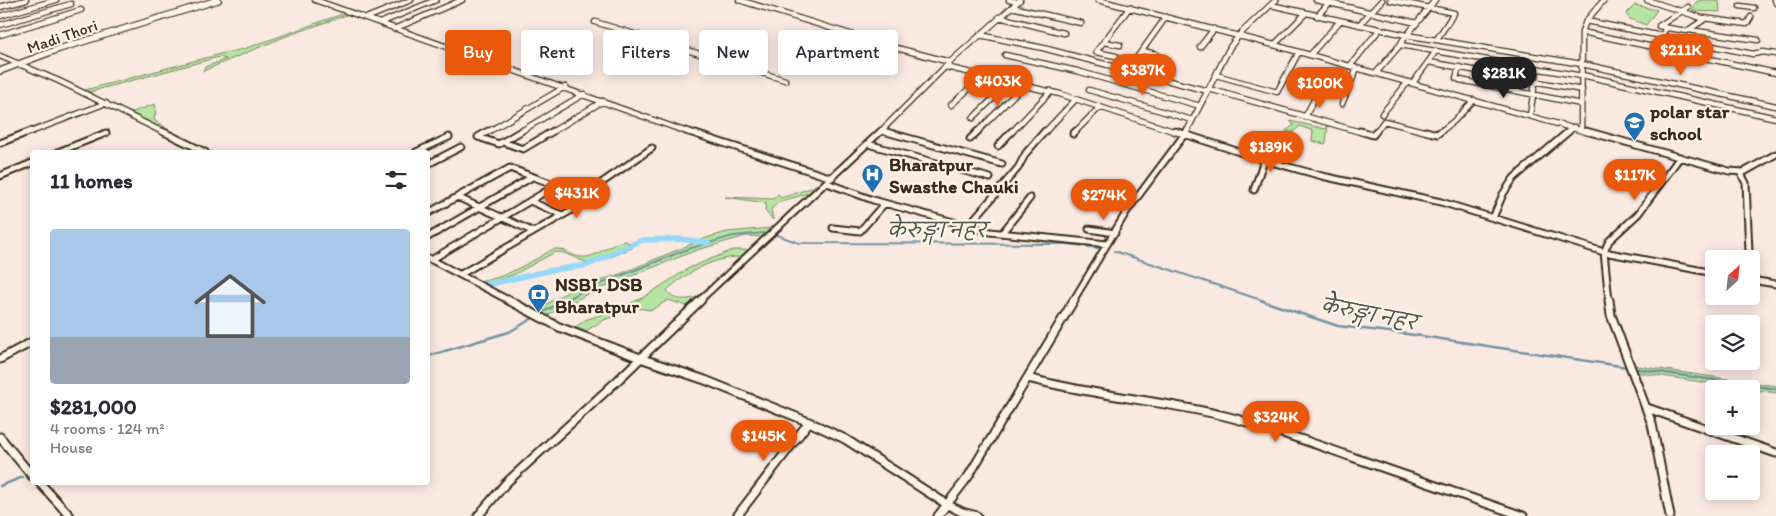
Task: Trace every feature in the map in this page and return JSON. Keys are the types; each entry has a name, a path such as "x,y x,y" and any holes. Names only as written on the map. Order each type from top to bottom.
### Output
{"main road":[{"name":"Madi Thori","path":"0,71 87,40 218,0"}],"street":[{"path":"0,7 26,0"},
{"path":"43,0 48,2"},
{"path":"0,16 56,0"},
{"path":"315,0 829,181 884,204 990,232 1053,236 1107,244"},
{"path":"366,18 411,0"},
{"path":"380,23 435,0 451,5"},
{"path":"394,29 462,0"},
{"path":"739,0 983,76 1051,91 1264,160 1322,176 1441,202 1604,252 1705,271"},
{"path":"1009,0 1019,1"},
{"path":"1098,0 1274,45 1729,171 1740,172 1776,154"},
{"path":"938,516 968,477 1127,212 1184,135 1230,47 1276,0"},
{"path":"1316,0 1330,1 1417,23"},
{"path":"1358,25 1382,0"},
{"path":"1390,0 1454,13 1437,38"},
{"path":"1376,73 1435,0"},
{"path":"1581,129 1582,32 1586,20 1604,0"},
{"path":"1647,0 1704,18 1747,24 1751,16"},
{"path":"478,516 506,483 744,258 882,131 948,64 1019,1"},
{"path":"1317,16 1330,1"},
{"path":"1737,1 1741,7 1754,8"},
{"path":"0,25 71,4"},
{"path":"1271,5 1379,30 1437,38 1582,64 1776,106"},
{"path":"1012,7 1081,23"},
{"path":"1116,56 1096,52 1130,7"},
{"path":"1688,7 1659,26 1683,32 1689,30 1704,18"},
{"path":"0,35 81,10"},
{"path":"1274,45 1306,13"},
{"path":"999,17 1064,33"},
{"path":"1136,59 1166,17"},
{"path":"1586,20 1757,55 1776,54"},
{"path":"1310,55 1340,21"},
{"path":"595,22 785,80"},
{"path":"1659,35 1663,34 1668,28"},
{"path":"1200,47 1214,29"},
{"path":"1350,66 1379,30"},
{"path":"1689,30 1758,39 1757,55"},
{"path":"1582,32 1776,72"},
{"path":"980,35 1043,48 1209,90 1369,134 1375,134 1384,121 1437,134 1454,121 1474,100"},
{"path":"1701,43 1705,37"},
{"path":"1104,42 1120,45"},
{"path":"1400,45 1582,75 1776,118"},
{"path":"1142,51 1156,54"},
{"path":"1414,83 1436,51"},
{"path":"1216,75 1277,92 1299,52"},
{"path":"1005,55 1077,71 1200,106"},
{"path":"0,56 106,103 201,150"},
{"path":"1429,62 1582,90"},
{"path":"1459,67 1456,78 1460,80 1581,104"},
{"path":"1342,104 1357,68"},
{"path":"1530,115 1537,68"},
{"path":"951,105 983,76"},
{"path":"973,118 1010,82"},
{"path":"1382,114 1408,82"},
{"path":"970,139 1024,85"},
{"path":"565,87 478,136 479,138 496,144 502,142 584,94"},
{"path":"1089,90 1192,120"},
{"path":"998,146 1051,91"},
{"path":"1305,117 1318,92"},
{"path":"968,226 1018,168 1026,153 1076,99"},
{"path":"502,142 523,149 603,101"},
{"path":"0,143 106,103"},
{"path":"1073,134 1100,108"},
{"path":"1493,218 1503,194 1514,178 1574,127"},
{"path":"882,131 1002,164"},
{"path":"63,150 106,133"},
{"path":"420,150 449,137"},
{"path":"868,144 990,178"},
{"path":"430,163 460,147"},
{"path":"581,197 652,148"},
{"path":"1670,516 1657,446 1647,408 1611,315 1604,252 1609,241 1638,214 1680,156"},
{"path":"1254,190 1264,160"},
{"path":"0,176 30,164"},
{"path":"430,212 510,168 555,186 569,189 589,200 461,274"},
{"path":"1740,172 1746,183 1749,250"},
{"path":"430,236 532,177"},
{"path":"430,258 555,186"},
{"path":"457,197 534,232"},
{"path":"1002,233 1030,198"},
{"path":"530,201 562,215"},
{"path":"833,228 860,231 884,204"},
{"path":"1089,228 1115,233"},
{"path":"430,259 560,327 640,358 705,380 809,422 845,439 948,505 962,512 977,516"},
{"path":"1760,281 1776,284"},
{"path":"0,359 30,343"},
{"path":"1028,378 1060,387 1108,396 1184,406 1228,417 1306,441 1523,516"},
{"path":"1647,408 1776,453"},
{"path":"737,516 809,422"},
{"path":"0,437 30,474"},
{"path":"42,485 70,516"}],"green space":[{"path":"1701,0 1719,0 1720,12 1692,11 1696,2"},
{"path":"1635,5 1657,10 1646,25 1630,19 1626,14"},
{"path":"345,13 349,14 284,37 203,71 205,67 226,59 219,57 89,92 85,90 244,49"},
{"path":"155,104 154,120 165,127 161,129 130,113"},
{"path":"1290,121 1326,129 1328,125 1325,144 1312,141 1313,131 1300,126 1292,133 1286,131 1294,125"},
{"path":"817,184 809,193 779,202 771,209 773,220 765,211 766,203 725,197 773,199 778,194 781,198 811,188"},
{"path":"772,228 762,237 746,236 697,250 589,293 544,317 535,311 569,291 620,274 706,238 727,232"},
{"path":"624,241 634,244 632,248 592,265 564,253 555,252 515,274 487,284 480,281 502,276 555,249 578,257 587,257"},
{"path":"733,250 748,250 740,257 720,260 701,267 667,290 673,297 681,299 698,297 687,306 668,300 652,310 635,308 604,320 584,332 573,329 585,320 618,309 644,297 689,268"},
{"path":"1631,365 1735,380 1705,380 1705,382 1634,372"},
{"path":"1760,384 1776,386 1776,393 1760,391"}],"waterway":[{"path":"564,301 583,291 688,249 733,236 764,233"},
{"name":"केरुङ्गा नहर","path":"777,235 799,243 1068,244 1098,248"},
{"path":"481,283 491,284 547,271 588,265 642,240 681,239 708,243"},
{"name":"केेरुङ्गा नहर","path":"1114,251 1264,301"},
{"path":"545,311 566,300"},
{"name":"केेरुङ्गा नहर","path":"1260,300 1338,326 1415,335 1627,367"},
{"path":"430,355 509,332 535,317"},
{"name":"केेरुङ्गा नहर","path":"1638,369 1776,389"},
{"path":"0,486 23,477"}],"place":[{"name":"polar star school","path":"1634,141"},
{"name":"Bharatpur Swasthe Chauki","path":"873,194"},
{"name":"NSBI, DSB Bharatpur","path":"539,314"}]}
